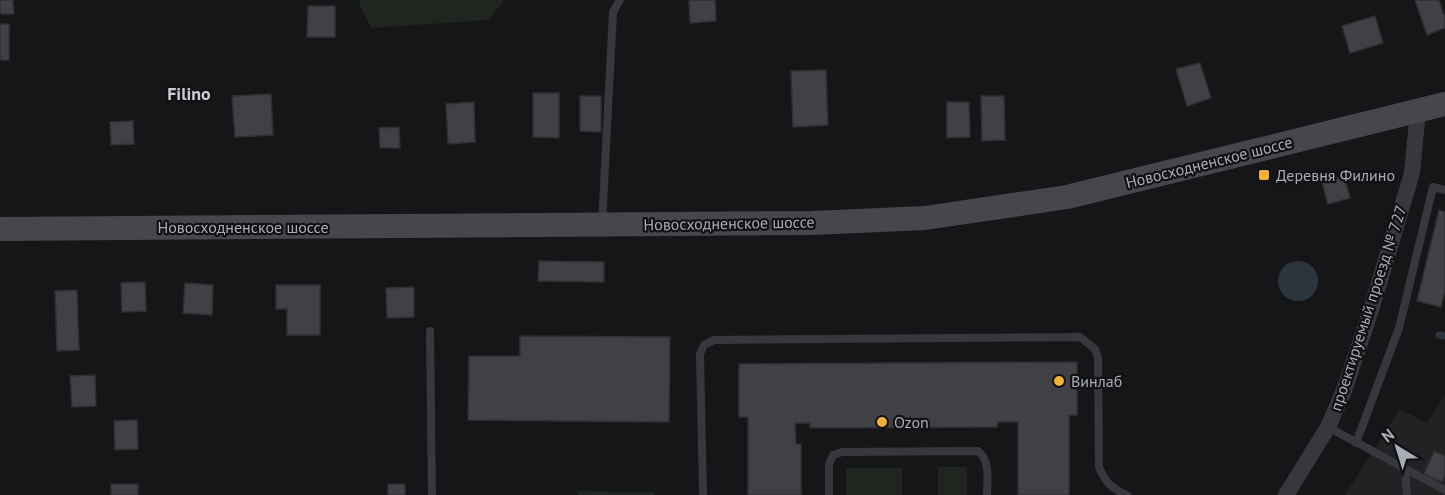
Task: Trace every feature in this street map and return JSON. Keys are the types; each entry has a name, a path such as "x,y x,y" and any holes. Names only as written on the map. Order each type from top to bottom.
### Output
{"main road":[{"name":"Новосходненское шоссе","path":"0,229 812,223 936,217 1067,197 1445,104"}],"street":[{"name":"проектируемый проезд № 727","path":"1286,495 1328,427 1345,388 1412,174 1418,111"}],"lane":[{"path":"602,224 613,12 620,0"},
{"path":"1356,443 1399,327 1433,187 1445,190"},
{"path":"430,331 432,495"},
{"path":"703,495 700,354 704,345 714,340 1080,337 1095,349 1098,358 1099,467 1103,478 1113,489 1127,495"},
{"path":"1328,427 1445,490"},
{"path":"829,495 829,464 833,455 842,452 978,451 987,462 987,495"},
{"path":"1405,469 1407,495"}],"shaded area":[{"path":"360,0 503,0 503,2 488,20 371,28 360,5"},
{"path":"1298,261 1312,267 1318,281 1312,295 1298,301 1284,295 1278,281 1284,267"},
{"path":"1445,395 1445,495 1345,495 1400,409 1427,423"},
{"path":"938,467 967,467 967,495 938,495"},
{"path":"846,468 902,468 902,495 846,495"},
{"path":"578,491 654,492 654,495 578,495"}],"building":[{"path":"0,0 13,0 14,14 0,14"},
{"path":"689,0 715,0 716,21 690,23"},
{"path":"1415,0 1439,0 1445,18 1445,28 1427,35"},
{"path":"308,6 335,6 335,37 307,37"},
{"path":"1375,16 1383,43 1350,53 1342,26"},
{"path":"0,24 9,24 9,60 0,60"},
{"path":"1200,63 1211,98 1187,106 1176,69"},
{"path":"826,70 828,125 793,127 791,71"},
{"path":"533,93 559,93 559,138 533,137"},
{"path":"271,94 273,135 235,137 232,96"},
{"path":"580,96 601,96 601,132 580,131"},
{"path":"981,96 1004,96 1005,140 982,141"},
{"path":"474,102 475,142 448,144 446,104"},
{"path":"947,102 969,102 970,137 947,138"},
{"path":"133,121 134,144 111,145 110,122"},
{"path":"399,127 400,148 380,148 379,128"},
{"path":"1344,176 1350,198 1328,204 1322,182"},
{"path":"1439,210 1445,212 1445,290 1441,307 1417,301"},
{"path":"539,261 604,262 604,282 538,281"},
{"path":"145,282 146,311 122,312 121,283"},
{"path":"185,283 213,285 212,315 183,313"},
{"path":"276,285 320,285 320,335 287,335 287,309 276,309"},
{"path":"414,287 414,317 387,318 386,288"},
{"path":"77,290 79,350 57,351 55,291"},
{"path":"520,336 670,337 669,422 468,420 469,356 520,356"},
{"path":"1077,362 1077,415 1069,415 1069,495 1018,495 1018,422 998,422 997,427 810,428 810,423 795,423 796,444 801,444 801,495 748,495 748,417 739,417 739,364"},
{"path":"95,375 96,406 72,407 70,376"},
{"path":"137,420 138,449 115,450 114,421"},
{"path":"1434,451 1445,456 1445,475 1442,482 1424,474"},
{"path":"111,484 138,484 138,495 111,495"},
{"path":"388,484 405,484 405,495 388,495"}],"waterway":[{"path":"1439,335 1445,336"}],"place":[{"name":"Деревня Филино","path":"1264,175"},
{"name":"Винлаб","path":"1059,381"},
{"name":"Ozon","path":"882,422"}],"district":[{"name":"Filino","path":"189,94"}]}
